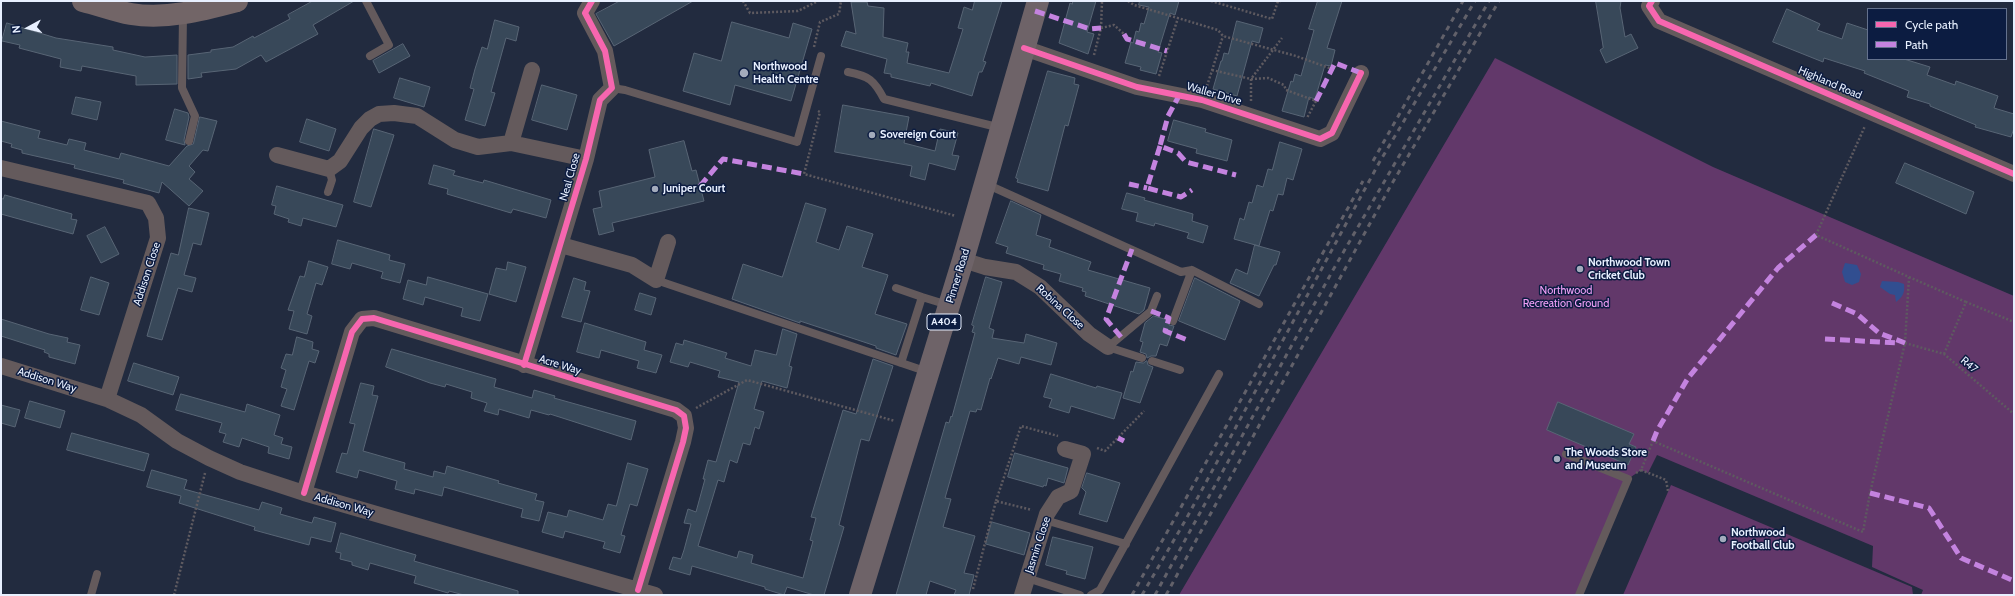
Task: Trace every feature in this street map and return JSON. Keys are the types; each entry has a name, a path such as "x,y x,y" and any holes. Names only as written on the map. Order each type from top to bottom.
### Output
{"main road":[{"name":"Pinner Road","path":"860,595 963,260 1038,1"}],"street":[{"path":"83,1 132,14 183,14 237,1"},
{"path":"592,1 585,13 605,51 612,88"},
{"name":"Highland Road","path":"1652,1 1649,6 1659,21 2014,174"},
{"name":"Waller Drive","path":"1024,48 1154,92 1180,94 1202,100 1320,139 1332,133 1361,73"},
{"path":"511,143 532,70"},
{"name":"Neal Close","path":"524,365 586,159 600,100 612,88"},
{"path":"277,155 330,169 340,161 365,123 370,118 379,114 394,113 417,116 454,140 478,147 511,143 586,159"},
{"name":"Addison Close","path":"1,168 148,203 156,218 158,238 107,398"},
{"path":"561,245 632,265 656,280 668,242"},
{"name":"Robina Close","path":"963,260 985,267 1016,272 1040,288 1090,334 1108,347"},
{"name":"Acre Way","path":"304,493 352,332 362,319 374,318 524,365 676,410 684,416"},
{"name":"Addison Way","path":"1,366 107,398 141,415 178,441 208,458 240,472 304,493 655,595"},
{"path":"638,590 683,442 686,428 684,416"},
{"name":"Jasmin Close","path":"1022,595 1046,517 1058,497 1071,491 1083,454 1062,442"}],"lane":[{"path":"366,1 389,45 370,56"},
{"path":"183,14 182,88 195,116 189,140"},
{"path":"612,88 625,90 797,142 821,56"},
{"path":"848,72 864,75 876,84 884,99 1001,128"},
{"path":"328,192 332,180 330,169"},
{"path":"985,184 1180,272 1192,270 1259,304"},
{"path":"1173,321 1192,270"},
{"path":"656,280 928,372"},
{"path":"896,288 949,306"},
{"path":"1108,347 1151,311 1157,296"},
{"path":"901,363 922,297"},
{"path":"1108,347 1142,358"},
{"path":"1152,361 1180,370"},
{"path":"1091,595 1100,590 1219,374"},
{"path":"1566,454 1628,479 1579,595"},
{"path":"1046,517 1126,544"},
{"path":"91,595 97,574"},
{"path":"1027,578 1080,595"}],"path":[{"path":"743,1 750,13 798,11 818,1"},
{"path":"821,56 812,54 820,22 839,14 841,1"},
{"path":"1089,71 1101,28 1102,1"},
{"path":"1128,1 1134,5 1218,30 1223,36 1274,50 1332,69"},
{"path":"1211,1 1272,19 1278,2 1281,1"},
{"path":"1154,92 1178,18"},
{"path":"1101,28 1114,25 1124,34"},
{"path":"1202,100 1223,36"},
{"path":"1250,115 1252,79 1282,38"},
{"path":"1212,70 1252,79 1268,78 1284,84 1286,90 1316,101 1299,132"},
{"path":"807,108 820,112 804,174 974,221"},
{"path":"1872,112 1816,235 2014,322"},
{"path":"1628,479 1641,470 1653,441 1863,532 1870,493 1906,343 1909,276"},
{"path":"1944,354 1966,302"},
{"path":"684,416 703,402 747,380 912,426"},
{"path":"973,589 996,501 1021,426 1062,442"},
{"path":"174,595 208,458"},
{"path":"1641,470 1666,480 1668,491"},
{"path":"996,501 1046,517"}],"green space":[{"name":"Northwood Recreation Ground","path":"1495,58 1713,167 2014,296 2014,595 1921,595 1923,590 1872,567 1873,546 1657,455 1648,473 1641,470 1628,479 1579,595 1179,595"},
{"name":"Northwood Football Club","path":"1671,485 1912,587 1913,595 1623,595"}],"water":[{"path":"1845,263 1857,265 1861,274 1859,282 1852,285 1845,282 1842,272"},
{"path":"1882,281 1904,284 1903,294 1896,302 1895,295 1890,294 1880,287"}],"building":[{"path":"313,1 354,1 313,25 318,34 266,62 261,55 236,69 201,73 202,77 188,79 188,55 233,47 253,36 254,38 290,19 288,15"},
{"path":"620,1 693,1 614,46 596,14"},
{"path":"975,1 1002,1 983,61 986,62 982,72 979,72 972,96 931,83 930,86 891,77 891,74 884,73 887,59 841,46 846,31 856,34 851,2 867,2 868,6 884,8 883,37 908,43 906,52 909,52 907,63 949,73 963,29 958,28 964,7 972,10"},
{"path":"1073,1 1096,1 1087,32 1094,34 1088,54 1059,43 1070,3 1072,4"},
{"path":"1140,1 1179,1 1175,15 1170,13 1158,52 1162,53 1156,74 1140,70 1141,67 1125,63 1131,42 1133,43 1136,31 1139,32 1141,23 1144,24 1149,7 1139,5"},
{"path":"1318,1 1342,1 1327,48 1335,50 1331,66 1325,65 1315,99 1309,97 1304,117 1282,111 1291,81 1293,82 1295,74 1301,76 1314,30 1309,29"},
{"path":"1596,1 1621,1 1620,8 1625,37 1631,34 1638,48 1606,63 1600,50 1603,48"},
{"path":"1787,9 1820,24 1817,30 1842,39 1847,23 1867,30 1867,60 1907,60 1930,67 1927,75 1955,85 1956,81 1998,96 1994,108 2014,114 2014,128 2011,137 1975,127 1976,125 1930,106 1930,104 1907,97 1909,91 1864,73 1865,71 1824,58 1823,62 1773,42"},
{"path":"495,20 519,27 516,41 506,38 491,92 495,93 485,126 465,120 474,89 470,88 475,69 482,47 487,49"},
{"path":"1237,21 1263,28 1259,43 1252,41 1237,96 1213,89 1224,53 1228,54"},
{"name":"Northwood Health Centre","path":"732,22 789,38 793,23 812,29 791,101 735,85 730,105 683,91 694,53 721,61"},
{"path":"7,23 56,38 113,47 113,50 145,57 177,55 177,84 136,85 136,76 82,66 81,71 60,67 61,59 19,48 20,45 2,41"},
{"path":"403,44 410,56 379,73 373,61"},
{"path":"1048,71 1075,78 1074,84 1079,85 1068,126 1065,125 1048,191 1017,182 1018,179 1016,178"},
{"path":"400,78 430,87 424,107 394,98"},
{"path":"542,85 577,95 567,130 532,120"},
{"path":"76,97 101,102 97,120 72,114"},
{"name":"Sovereign Court","path":"843,105 909,117 904,143 935,151 940,129 958,133 952,155 959,156 955,170 929,163 925,180 910,176 912,166 835,152"},
{"path":"175,109 188,113 189,117 184,140 185,145 166,140"},
{"path":"200,117 217,121 208,151 203,150 189,166 195,172 189,179 203,191 189,206 162,182 159,193 123,183 124,180 74,168 75,165 22,153 22,150 11,147 12,144 1,141 1,121 40,131 38,138 67,145 69,139 86,143 84,150 119,159 121,153 169,166 187,146 193,144"},
{"path":"307,119 336,129 329,151 300,142"},
{"path":"1174,120 1206,129 1205,132 1232,140 1227,161 1196,153 1197,149 1168,141"},
{"path":"374,129 394,135 371,207 354,202"},
{"name":"Juniper Court","path":"684,141 692,171 696,170 704,201 612,223 614,231 599,235 593,209 602,207 599,191 655,177 649,150"},
{"path":"1280,142 1302,149 1293,180 1287,178 1283,195 1278,194 1273,211 1270,210 1259,246 1234,239 1240,218 1244,220 1249,202 1252,203 1257,185 1263,187 1268,169 1272,170"},
{"path":"1905,163 1974,192 1966,214 1896,183"},
{"path":"434,165 455,171 453,175 483,183 484,180 551,200 546,218 513,209 511,213 447,194 448,189 429,184"},
{"path":"277,186 343,205 336,227 303,218 301,226 288,222 289,219 274,214 276,206 272,205"},
{"path":"1127,193 1145,198 1144,200 1193,214 1192,221 1208,226 1203,243 1187,238 1189,233 1155,223 1154,226 1136,221 1138,213 1122,209"},
{"path":"5,195 72,214 71,219 77,220 73,234 1,214 1,198 3,199"},
{"path":"1011,201 1041,215 1036,235 1051,240 1049,247 1091,262 1088,270 1150,288 1144,310 1139,314 1085,296 1086,292 1082,291 1083,288 1059,281 1061,274 1043,269 1044,265 1006,253 1008,247 996,243"},
{"path":"806,203 826,209 816,242 839,250 847,226 873,234 862,267 888,275 875,314 907,324 896,355 876,348 876,346 800,321 800,323 732,299 743,264 782,277"},
{"path":"189,208 209,213 201,245 193,243 184,275 196,278 192,292 178,288 162,340 147,336 171,253 178,255"},
{"path":"105,227 119,254 101,263 87,236"},
{"path":"338,240 390,255 389,260 405,264 400,283 381,278 383,272 352,263 350,269 332,264"},
{"path":"1255,245 1280,252 1276,265 1274,265 1259,296 1230,283 1236,269 1247,274"},
{"path":"309,261 328,267 322,285 316,283 307,314 312,316 307,334 289,329 294,311 288,310 300,276 304,277"},
{"path":"508,262 526,267 516,302 489,294 496,268 506,270"},
{"path":"91,277 109,283 99,315 81,310"},
{"path":"428,277 488,294 480,321 461,316 463,308 425,297 423,305 403,299 408,280 426,285"},
{"path":"986,277 1002,282 989,328 994,330 992,338 1024,343 1026,334 1057,343 1051,365 1021,357 1019,364 998,358 991,379 990,378 981,410 977,409 976,412 970,411 945,498 951,499 943,527 975,536 964,573 974,575 969,595 954,595 956,590 930,581 926,595 896,595 946,422 949,423 951,416 952,417 975,333 972,332 974,326 972,325"},
{"path":"574,278 586,282 584,290 590,291 581,322 562,317"},
{"path":"1195,278 1240,301 1225,340 1179,321"},
{"path":"640,293 656,298 651,315 635,310"},
{"path":"1154,316 1168,320 1169,325 1174,326 1167,346 1160,344 1156,356 1147,358 1146,354 1140,352 1143,342 1140,341 1145,323"},
{"path":"1,319 49,334 68,338 67,342 80,345 75,364 49,357 49,354 44,352 45,350 1,336"},
{"path":"585,323 646,342 644,350 662,355 656,373 637,368 639,361 601,350 599,358 577,352"},
{"path":"783,329 797,334 789,366 792,367 787,388 762,381 754,409 764,412 759,429 755,427 750,445 743,443 737,463 730,460 724,482 718,480 698,546 737,558 739,551 753,555 751,563 803,578 813,541 810,540 816,518 811,517 843,410 856,414 873,359 893,366 869,441 861,439 839,525 844,527 824,595 814,595 787,587 784,595 765,589 765,587 692,566 690,575 669,569 673,557 681,559 691,524 684,523 688,509 696,512 705,479 703,479 708,460 716,462 739,382 718,377 720,371 690,362 688,367 670,362 676,343 683,345 684,340 727,353 725,358 751,366 755,350 776,355"},
{"path":"297,337 313,342 312,349 319,351 315,363 309,361 294,410 281,406 287,389 281,387 286,370 281,368 286,354 292,355"},
{"path":"392,349 496,379 494,387 532,398 534,390 555,396 554,398 636,421 631,440 550,414 531,410 529,418 499,409 498,415 484,411 487,403 471,398 472,392 446,384 445,387 430,383 386,367"},
{"path":"1147,361 1148,365 1153,367 1140,403 1123,398 1131,371 1133,372 1136,362 1143,363"},
{"path":"134,363 179,377 173,395 128,381"},
{"path":"1051,374 1096,388 1097,386 1122,393 1114,419 1071,406 1069,413 1049,407 1052,399 1044,397"},
{"path":"361,383 374,386 372,395 378,396 363,451 405,463 404,469 433,477 434,471 445,474 447,466 537,494 535,500 544,502 539,521 521,517 523,509 444,487 442,496 415,489 414,494 395,489 397,481 359,470 357,478 336,472 342,453 347,454 355,424 350,423"},
{"path":"181,394 245,412 247,404 280,415 274,435 283,438 281,444 292,447 289,459 268,453 269,447 242,438 239,447 223,442 226,434 219,432 222,423 176,410"},
{"path":"30,401 65,411 60,428 25,418"},
{"path":"1558,402 1634,434 1629,444 1636,447 1628,465 1547,430"},
{"path":"1,405 20,410 15,427 1,423"},
{"path":"72,433 149,454 144,471 67,450"},
{"path":"1015,453 1068,468 1064,483 1048,478 1046,486 1044,485 1043,487 1008,477"},
{"path":"628,463 648,469 637,506 630,504 621,535 625,536 620,553 603,548 605,542 565,531 563,538 542,532 548,512 567,517 569,510 603,520 608,504 616,506"},
{"path":"152,470 187,480 184,489 259,510 262,502 282,508 280,514 312,523 314,517 336,523 331,542 311,537 309,545 254,530 255,527 179,503 181,496 147,487"},
{"path":"1087,473 1120,483 1107,522 1079,514 1086,492 1082,488"},
{"path":"992,522 1030,533 1024,555 986,544"},
{"path":"341,533 416,555 414,561 518,591 518,595 464,595 449,591 448,593 414,583 416,576 370,563 368,570 352,565 352,562 340,559 341,553 336,552"},
{"path":"1053,537 1093,547 1085,579 1066,574 1067,571 1046,565"}],"railway":[{"path":"1373,161 1463,1"},
{"path":"1142,595 1185,521 1379,163 1475,1"},
{"path":"1155,595 1333,270 1489,1"},
{"path":"1166,595 1390,187 1499,1"},
{"path":"1132,595 1363,181"}],"marked path":[{"path":"1035,11 1090,29 1101,28"},
{"path":"1124,34 1127,39 1167,51"},
{"path":"1316,101 1335,63 1361,73"},
{"path":"1180,94 1168,116 1160,146 1178,153 1186,162 1236,175"},
{"path":"1160,146 1147,188 1181,197 1192,190"},
{"path":"700,186 723,159 804,174"},
{"path":"1129,184 1147,188"},
{"path":"1653,441 1657,431 1688,378 1778,268 1816,235"},
{"path":"1121,337 1106,319 1132,249"},
{"path":"1832,303 1857,314 1879,333 1905,343"},
{"path":"1151,311 1169,318 1165,331 1190,341"},
{"path":"1825,339 1899,343"},
{"path":"1118,438 1124,441"},
{"path":"1870,493 1929,508 1961,558 2014,581"}],"cycle path":[{"path":"524,365 586,159 600,100 612,88 605,51 585,13 592,1"},
{"path":"1652,1 1649,6 1659,21 2014,174"},
{"path":"1024,48 1137,87 1202,100 1320,139 1332,133 1361,73"},
{"path":"304,493 352,332 362,319 374,318 676,410 684,416 686,428 683,442 638,590"}],"place":[{"name":"Northwood Health Centre","path":"744,73"},
{"name":"Sovereign Court","path":"872,135"},
{"name":"Juniper Court","path":"655,189"},
{"name":"Northwood Town Cricket Club","path":"1580,269"},
{"name":"The Woods Store and Museum","path":"1557,459"},
{"name":"Northwood Football Club","path":"1723,539"}]}
